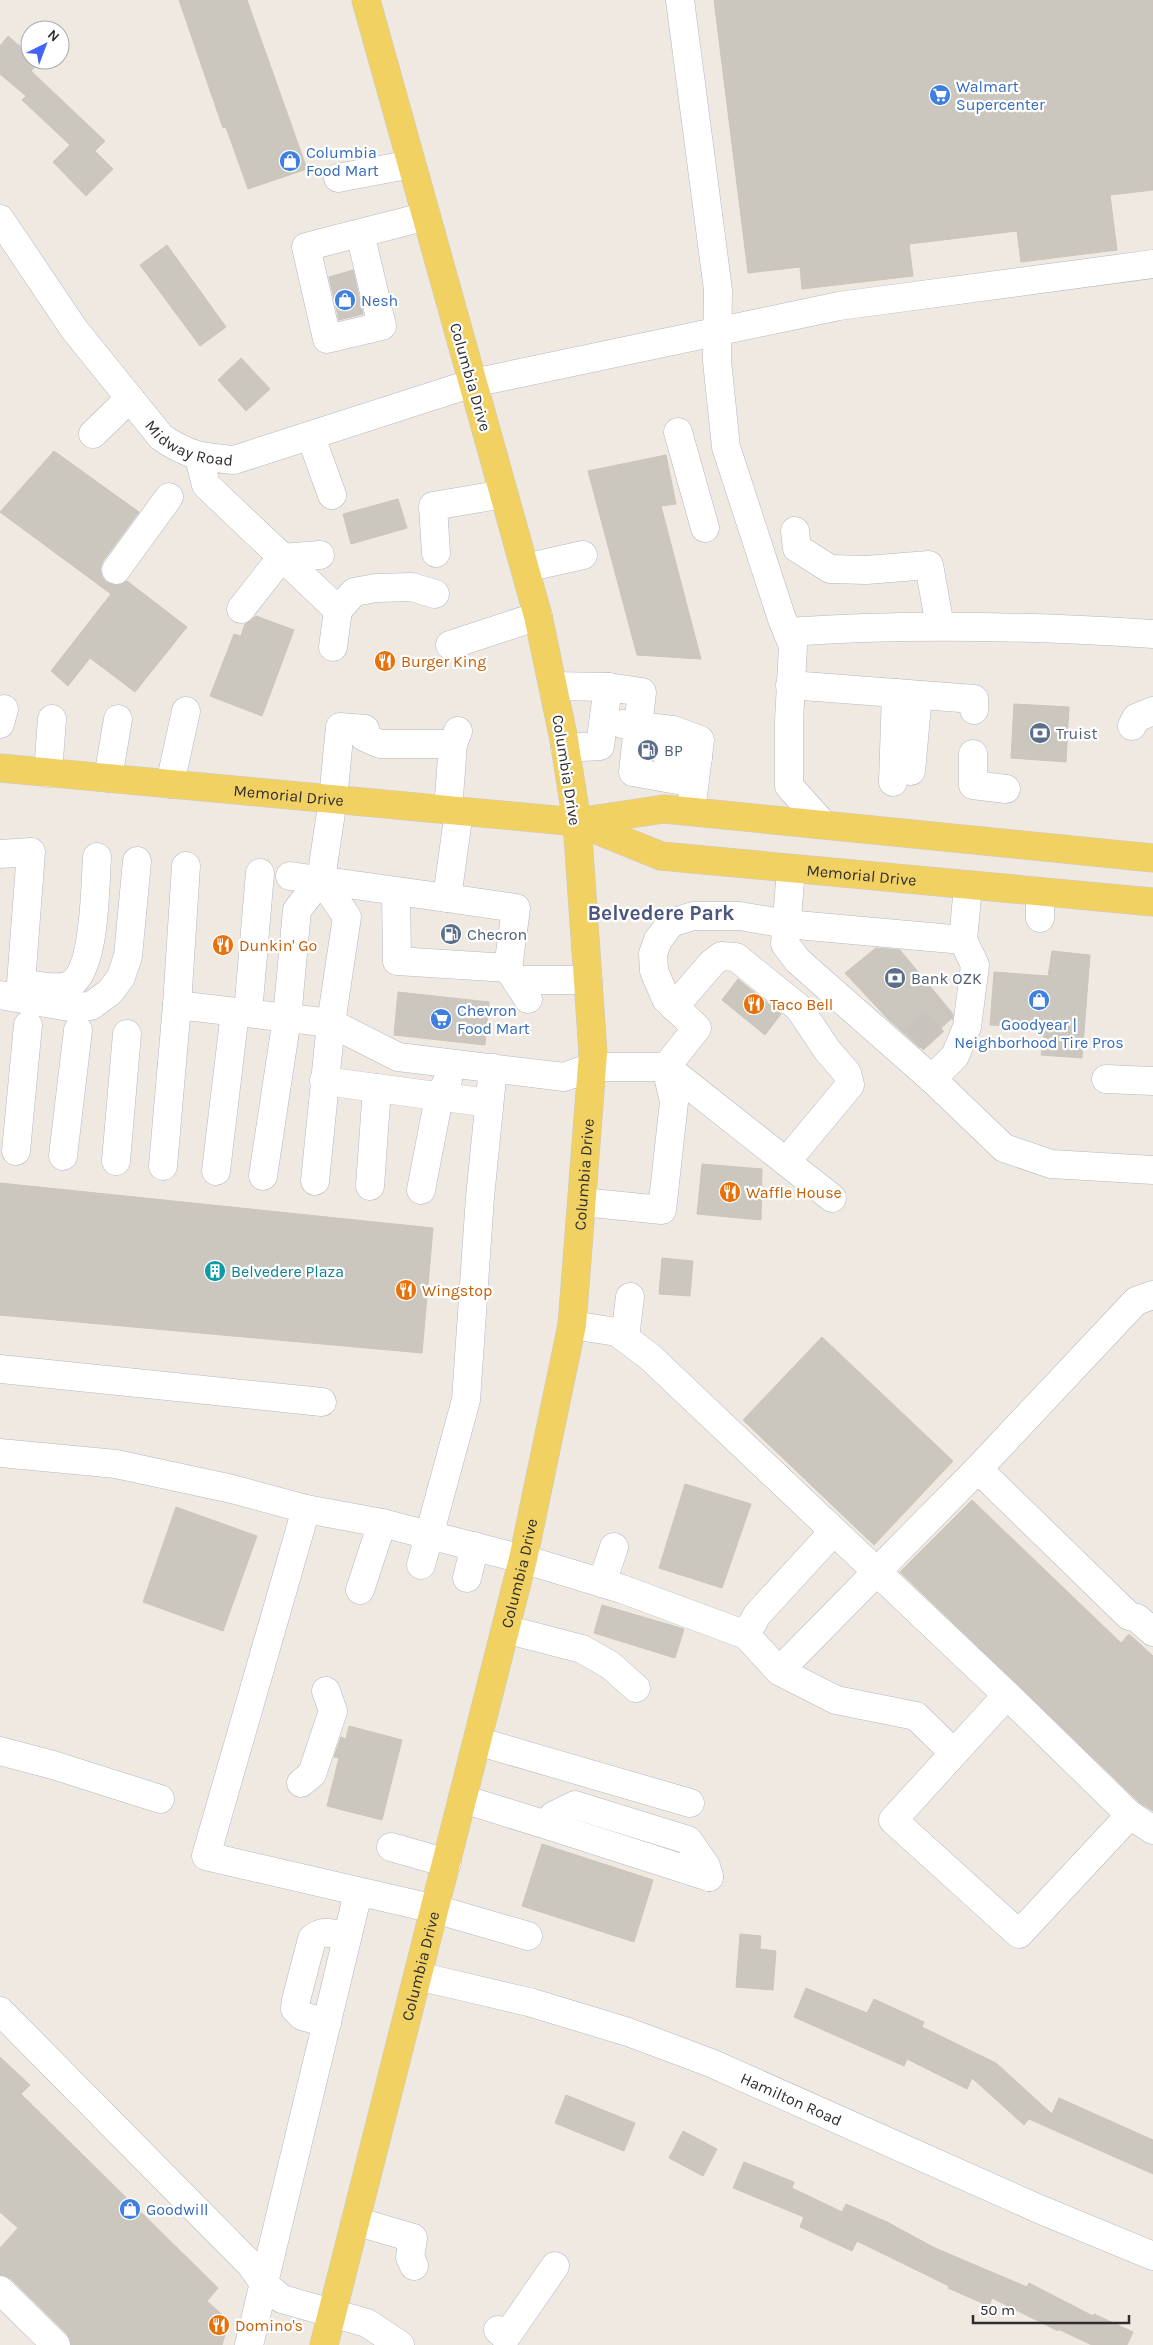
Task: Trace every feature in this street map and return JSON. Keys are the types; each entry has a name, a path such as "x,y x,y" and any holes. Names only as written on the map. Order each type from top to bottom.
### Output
{"main road":[{"name":"Columbia Drive","path":"324,2345 506,1629 523,1558 572,1325 593,1053 577,822 565,748 538,616 366,0"},
{"name":"Memorial Drive","path":"0,768 577,822 664,809 691,811 1153,858"},
{"name":"Memorial Drive","path":"577,822 661,856 904,878 968,886 1040,905 1153,902"}],"street":[{"path":"680,0 718,290 716,361 726,447 793,646 790,685 789,786 823,824"},
{"path":"338,178 412,164"},
{"path":"360,233 426,216"},
{"name":"Midway Road","path":"0,219 69,322 83,358 130,398 161,437 180,450 198,457 234,460 311,437 473,383 839,306 1153,264"},
{"path":"93,434 130,398"},
{"path":"678,432 705,528"},
{"path":"311,437 332,495"},
{"path":"198,457 206,486 338,610"},
{"path":"436,553 433,506 504,494"},
{"path":"116,570 170,496"},
{"path":"795,531 797,548 830,569 866,570 929,565 940,626"},
{"path":"241,609 281,558 320,555"},
{"path":"526,568 583,555"},
{"path":"333,647 338,610 354,592 376,588 412,587 435,594"},
{"path":"450,645 538,616"},
{"path":"788,632 998,625 1153,634"},
{"path":"790,685 974,699 974,710"},
{"path":"553,686 608,687 642,692 645,743 633,772 696,771"},
{"path":"565,748 600,746 608,687"},
{"path":"907,783 912,694"},
{"path":"170,784 186,711"},
{"path":"48,772 52,719"},
{"path":"108,778 118,719"},
{"path":"603,722 696,771"},
{"path":"263,1176 287,1018 297,910 321,879 333,799 340,726 365,729 364,737 380,744 456,737 454,811 447,898"},
{"path":"645,743 672,730 700,740 691,811"},
{"path":"973,754 973,786 1006,789"},
{"path":"0,854 31,852 14,992"},
{"path":"14,992 69,985 82,972 89,949 97,858"},
{"path":"14,992 69,1007 91,1006 110,992 121,977 128,956 137,861"},
{"path":"163,1166 177,1004 186,866"},
{"path":"791,869 785,944 798,961 908,1046 932,1079 1004,1148 1051,1164 1153,1170"},
{"path":"216,1171 240,1013 249,1001 260,873"},
{"path":"290,876 516,908 517,983"},
{"path":"315,1180 325,1072 347,917 321,879"},
{"path":"932,1079 955,1056 966,1027 975,965 963,940 968,886"},
{"path":"396,892 398,961 517,983 588,980"},
{"path":"666,1067 697,1028 666,1000 654,971 653,954 658,940 671,923 693,916 740,916 786,924 963,940"},
{"path":"674,1007 712,963 721,956 736,957 798,1008 827,1050 847,1073 850,1085 786,1162"},
{"path":"946,1011 972,988"},
{"path":"177,1004 331,1023 398,1057 449,1079 489,1103"},
{"path":"16,1151 28,1025"},
{"path":"63,1156 78,1030"},
{"path":"116,1162 127,1034"},
{"path":"325,1072 377,1088 449,1079 493,1068 564,1077 592,1067 666,1067 832,1198"},
{"path":"582,1202 662,1210 674,1102 666,1067"},
{"path":"421,1565 466,1400 480,1197 493,1068"},
{"path":"325,1072 449,1079"},
{"path":"422,1190 449,1079"},
{"path":"1106,1079 1153,1081"},
{"path":"370,1186 377,1088"},
{"path":"779,1671 978,1469 1136,1301 1153,1295"},
{"path":"625,1338 630,1297"},
{"path":"572,1325 616,1332 650,1357 666,1386 717,1405 833,1532 1007,1695 1130,1816 1153,1830"},
{"path":"0,1369 322,1402"},
{"path":"0,1453 116,1464 232,1489 306,1509 382,1523 523,1558 602,1583 746,1635 779,1671 836,1700 916,1716 954,1753"},
{"path":"978,1469 1129,1616 1137,1618 1153,1632"},
{"path":"306,1509 206,1856 358,1893 435,1909 528,1936"},
{"path":"360,1590 382,1523"},
{"path":"746,1635 757,1615 833,1532"},
{"path":"467,1578 475,1546"},
{"path":"602,1583 614,1547"},
{"path":"506,1629 582,1649 610,1665 636,1688"},
{"path":"300,1783 312,1774 333,1712 326,1691"},
{"path":"1007,1695 893,1820 1019,1934 1130,1816"},
{"path":"478,1741 690,1803"},
{"path":"0,1751 53,1765 160,1799"},
{"path":"463,1799 551,1821 707,1872"},
{"path":"391,1847 447,1862"},
{"path":"249,2345 358,1893"},
{"path":"327,2023 302,2016 295,2008 296,2000 312,1939 318,1934 326,1932 347,1937"},
{"name":"Hamilton Road","path":"418,1976 529,2002 628,2032 711,2063 1039,2209 1153,2256"},
{"path":"0,2012 244,2258 265,2285 282,2299 367,2323 400,2345"},
{"path":"355,2221 413,2238 410,2258 414,2266"},
{"path":"502,2338 555,2266"},
{"path":"0,2290 56,2345"}],"building":[{"path":"179,0 247,0 307,169 248,189 226,127 223,128"},
{"name":"Walmart Supercenter","path":"714,0 1153,0 1153,190 1110,195 1117,250 1021,262 1017,231 909,244 913,276 802,289 800,267 748,273"},
{"path":"8,36 20,46 20,70 32,70 105,141 95,151 113,169 86,196 53,162 70,145 22,100 26,96 0,74 0,46"},
{"path":"167,245 226,327 200,346 140,265"},
{"name":"Nesh","path":"353,270 363,314 339,320 329,277"},
{"path":"241,358 270,389 246,411 218,380"},
{"path":"54,451 139,512 103,561 100,569 102,577 106,582 114,585 127,581 187,627 135,692 90,658 68,686 51,671 111,594 0,512"},
{"path":"666,455 676,504 661,506 701,659 637,655 588,471"},
{"path":"398,499 407,528 351,544 343,514"},
{"path":"256,616 294,630 262,716 210,696 234,634 241,636 245,624"},
{"name":"Truist","path":"1014,704 1069,707 1066,762 1011,758"},
{"path":"876,948 900,950 953,1014 953,1017 920,1048 887,1018 845,973"},
{"name":"Goodyear | Neighborhood Tire Pros","path":"1052,951 1090,955 1082,1058 1041,1055 1045,1028 990,1025 994,972 1048,976"},
{"name":"Taco Bell","path":"738,979 781,1014 765,1035 722,1000"},
{"name":"Chevron Food Mart","path":"398,992 489,1002 485,1045 394,1035"},
{"name":"Waffle House","path":"702,1164 762,1169 761,1220 697,1214"},
{"name":"Belvedere Plaza","path":"0,1183 433,1228 422,1353 0,1315"},
{"path":"662,1258 693,1261 690,1296 659,1294"},
{"path":"822,1337 953,1461 874,1545 743,1420"},
{"path":"685,1484 751,1504 722,1588 659,1568"},
{"path":"972,1500 1121,1643 1129,1634 1153,1656 1153,1811 1140,1803 900,1572"},
{"path":"176,1507 257,1536 223,1631 143,1602"},
{"path":"602,1605 684,1629 675,1658 594,1633"},
{"path":"349,1726 402,1740 382,1820 327,1806 339,1758 334,1757 341,1737 346,1739"},
{"path":"542,1844 653,1880 634,1942 522,1906"},
{"path":"740,1934 761,1936 760,1949 776,1951 773,1990 736,1987"},
{"path":"806,1988 867,2013 874,1999 924,2022 922,2027 996,2063 1052,2114 1059,2098 1153,2140 1153,2174 1029,2119 1024,2125 972,2078 967,2089 907,2059 904,2066 794,2017"},
{"path":"0,2057 30,2085 21,2094 218,2288 207,2301 229,2321 222,2345 71,2345 67,2334 11,2279 0,2275 0,2248 18,2228 0,2212"},
{"path":"566,2095 635,2123 624,2151 555,2123"},
{"path":"683,2131 717,2149 703,2176 669,2158"},
{"path":"744,2162 794,2182 792,2188 842,2212 846,2204 887,2222 935,2248 1027,2287 1029,2283 1093,2316 1094,2314 1133,2332 1127,2345 1092,2345 1058,2329 1058,2331 992,2298 989,2306 948,2288 949,2286 857,2241 852,2251 800,2227 804,2217 733,2188"}],"tunnel":[{"path":"914,1040 946,1011"}],"place":[{"name":"Walmart Supercenter","path":"940,95"},
{"name":"Columbia Food Mart","path":"290,161"},
{"name":"Nesh","path":"345,300"},
{"name":"Burger King","path":"385,661"},
{"name":"Truist","path":"1040,733"},
{"name":"BP","path":"648,750"},
{"name":"Checron","path":"451,934"},
{"name":"Dunkin' Go","path":"223,945"},
{"name":"Bank OZK","path":"895,978"},
{"name":"Goodyear | Neighborhood Tire Pros","path":"1039,1000"},
{"name":"Taco Bell","path":"754,1004"},
{"name":"Chevron Food Mart","path":"441,1019"},
{"name":"Waffle House","path":"730,1192"},
{"name":"Belvedere Plaza","path":"215,1271"},
{"name":"Wingstop","path":"406,1290"},
{"name":"Goodwill","path":"130,2209"},
{"name":"Domino's","path":"219,2325"}],"district":[{"name":"Belvedere Park","path":"661,913"}]}
